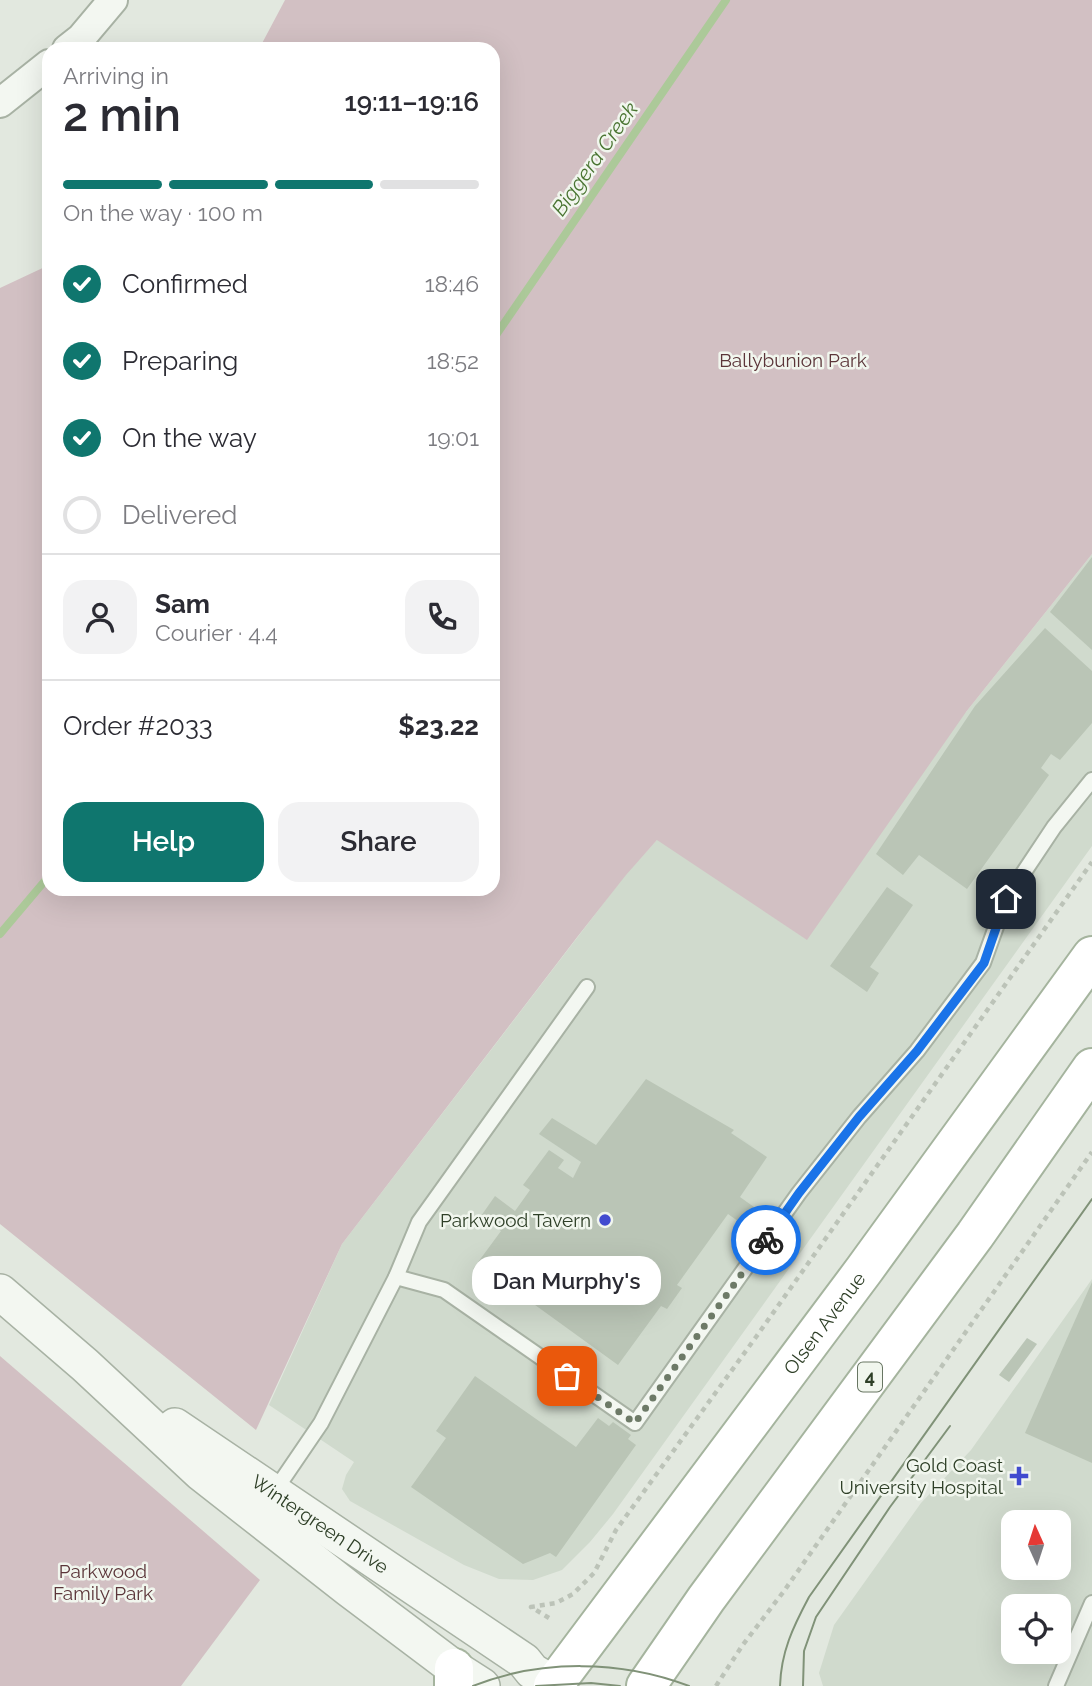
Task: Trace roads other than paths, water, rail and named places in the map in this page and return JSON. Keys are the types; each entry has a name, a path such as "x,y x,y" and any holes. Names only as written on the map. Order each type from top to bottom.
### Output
{"main road":[{"name":"Olsen Avenue","path":"554,1685 856,1281 1092,956"},
{"name":"4","path":"646,1686 701,1606 975,1235 1092,1068"}],"street":[{"path":"76,42 113,0"},
{"path":"0,103 42,70"},
{"name":"Wintergreen Drive","path":"0,1292 85,1365 201,1473 463,1680"},
{"name":"Wintergreen Drive","path":"85,1365 524,1661 532,1671 554,1685"}],"lane":[{"path":"396,1277 444,1290 635,1423 799,1193 859,1117 917,1051 984,963 1006,899 1054,827 1092,780"},
{"path":"274,1492 321,1423 396,1277 419,1222 587,987"},
{"path":"1056,1686 1092,1604"}],"waterway":[{"name":"Biggera Creek","path":"500,329 726,0"},
{"name":"Biggera Creek","path":"0,934 42,884"}],"tram line":[{"path":"780,1686 789,1640 809,1597 1092,1199"},
{"path":"803,1686 804,1651 816,1617 890,1507 950,1426"},
{"path":"473,1686 526,1671 581,1666 636,1671 689,1686"},
{"path":"536,1686 591,1683 620,1686"}],"place":[{"name":"Parkwood Tavern","path":"605,1220"},
{"name":"Dan Murphy's","path":"567,1376"},
{"name":"Gold Coast University Hospital","path":"1019,1476"}],"park label":[{"name":"Ballybunion Park","path":"793,360"},
{"name":"Parkwood Family Park","path":"103,1582"}]}
